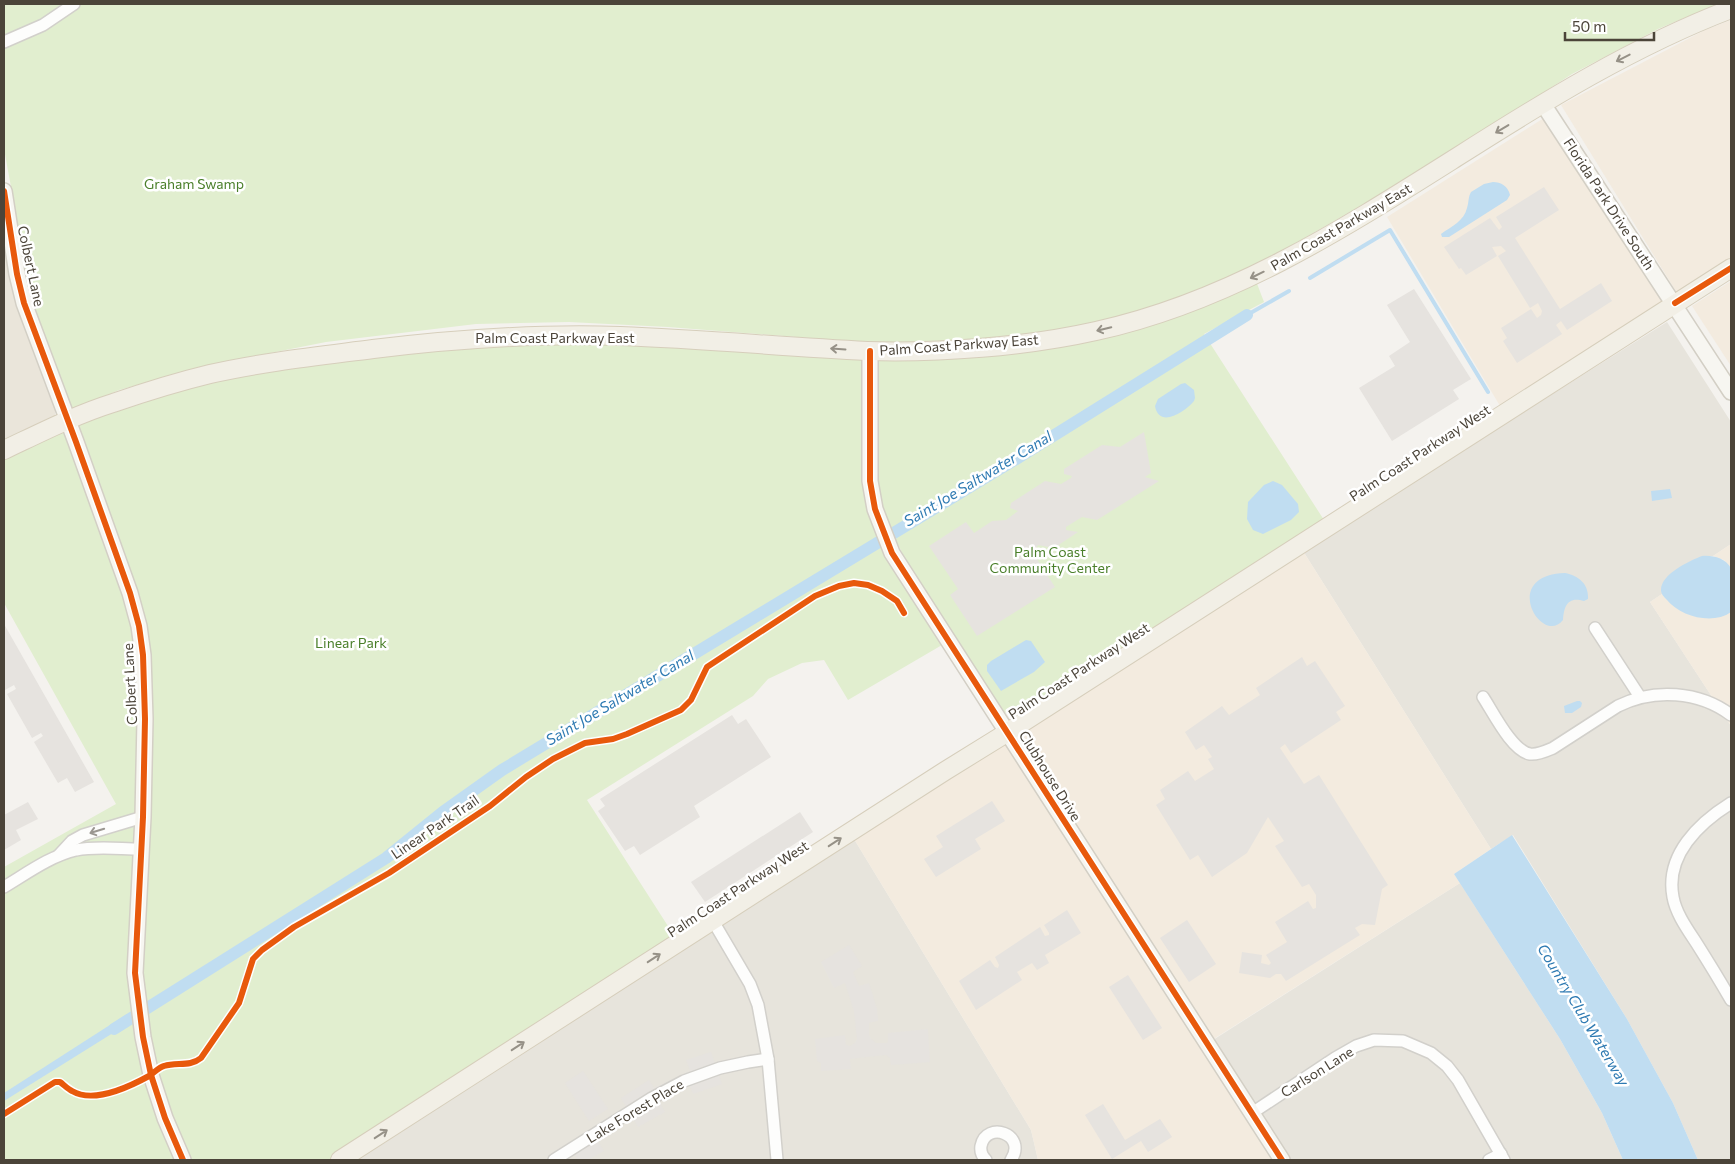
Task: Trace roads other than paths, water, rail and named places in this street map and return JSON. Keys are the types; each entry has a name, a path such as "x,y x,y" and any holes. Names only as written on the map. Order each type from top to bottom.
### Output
{"main road":[{"name":"Palm Coast Parkway East","path":"4,450 68,420 114,402 211,374 313,357 454,340 496,336 580,335 732,341 870,351 936,350 1021,343 1092,332 1158,315 1225,289 1293,256 1395,197 1543,104 1625,57 1731,9"},
{"name":"Palm Coast Parkway West","path":"340,1160 936,776 1008,732 1731,268"}],"street":[{"path":"4,42 43,24 74,4"},
{"name":"Florida Park Drive South","path":"1543,104 1675,303 1731,392"},
{"name":"Colbert Lane","path":"4,191 20,290 130,593 144,655 143,817 134,962 139,1014 147,1059 155,1090 183,1160"},
{"name":"Clubhouse Drive","path":"870,351 870,481 875,509 901,568 1282,1160"},
{"path":"1595,628 1640,697"},
{"path":"1483,698 1514,743 1522,751 1532,754 1547,750 1618,706 1640,697 1660,694 1689,696 1714,704 1731,715"},
{"path":"1731,803 1707,819 1689,838 1676,862 1672,886 1673,898 1680,916 1731,1000"},
{"path":"58,856 72,841 83,835 143,817"},
{"path":"4,887 58,856 76,850 93,848 141,849"},
{"path":"713,921 750,984 758,1005 768,1059 777,1160"},
{"name":"Carlson Lane","path":"1252,1113 1356,1046 1374,1040 1402,1041 1431,1053 1447,1066 1458,1080 1502,1157"},
{"name":"Lake Forest Place","path":"554,1160 652,1098 684,1081 732,1065 768,1059"},
{"path":"986,1160 981,1153 982,1142 989,1134 1000,1132 1006,1133 1014,1141 1015,1151 1011,1160"},
{"path":"1490,1160 1502,1157"}],"water":[{"path":"1499,183 1508,189 1510,195 1507,200 1449,237 1442,237 1441,234 1457,223 1465,213 1471,192 1484,184"},
{"path":"1185,383 1194,390 1194,401 1185,410 1173,416 1167,417 1157,413 1155,406 1158,399"},
{"path":"1273,481 1282,485 1298,504 1299,512 1291,520 1263,534 1253,530 1247,519 1248,502 1264,485"},
{"path":"1670,489 1672,498 1652,501 1651,491"},
{"path":"1702,556 1718,558 1731,568 1731,612 1724,616 1707,618 1689,615 1673,606 1662,593 1662,584 1671,574 1683,565"},
{"path":"1565,573 1575,576 1585,585 1588,599 1584,601 1570,601 1564,611 1563,620 1554,626 1545,624 1537,618 1531,607 1530,596 1534,585 1545,577"},
{"path":"1026,640 1031,641 1045,662 1034,672 1001,691 987,671 987,665"},
{"path":"1577,701 1582,703 1581,707 1572,713 1565,713 1564,706"},
{"name":"Country Club Waterway","path":"1512,835 1627,1019 1673,1103 1698,1160 1623,1160 1602,1113 1560,1039 1454,874"},
{"path":"127,1014 129,1023 4,1101 4,1093"}],"waterway":[{"path":"1310,278 1390,230 1488,392"},
{"path":"1247,315 1289,291"},
{"name":"Saint Joe Saltwater Canal","path":"114,1029 386,858 443,812 502,770 1016,459 1247,315"}],"park label":[{"name":"Graham Swamp","path":"194,184"},
{"name":"Palm Coast Community Center","path":"1050,560"},
{"name":"Linear Park","path":"351,643"}]}
